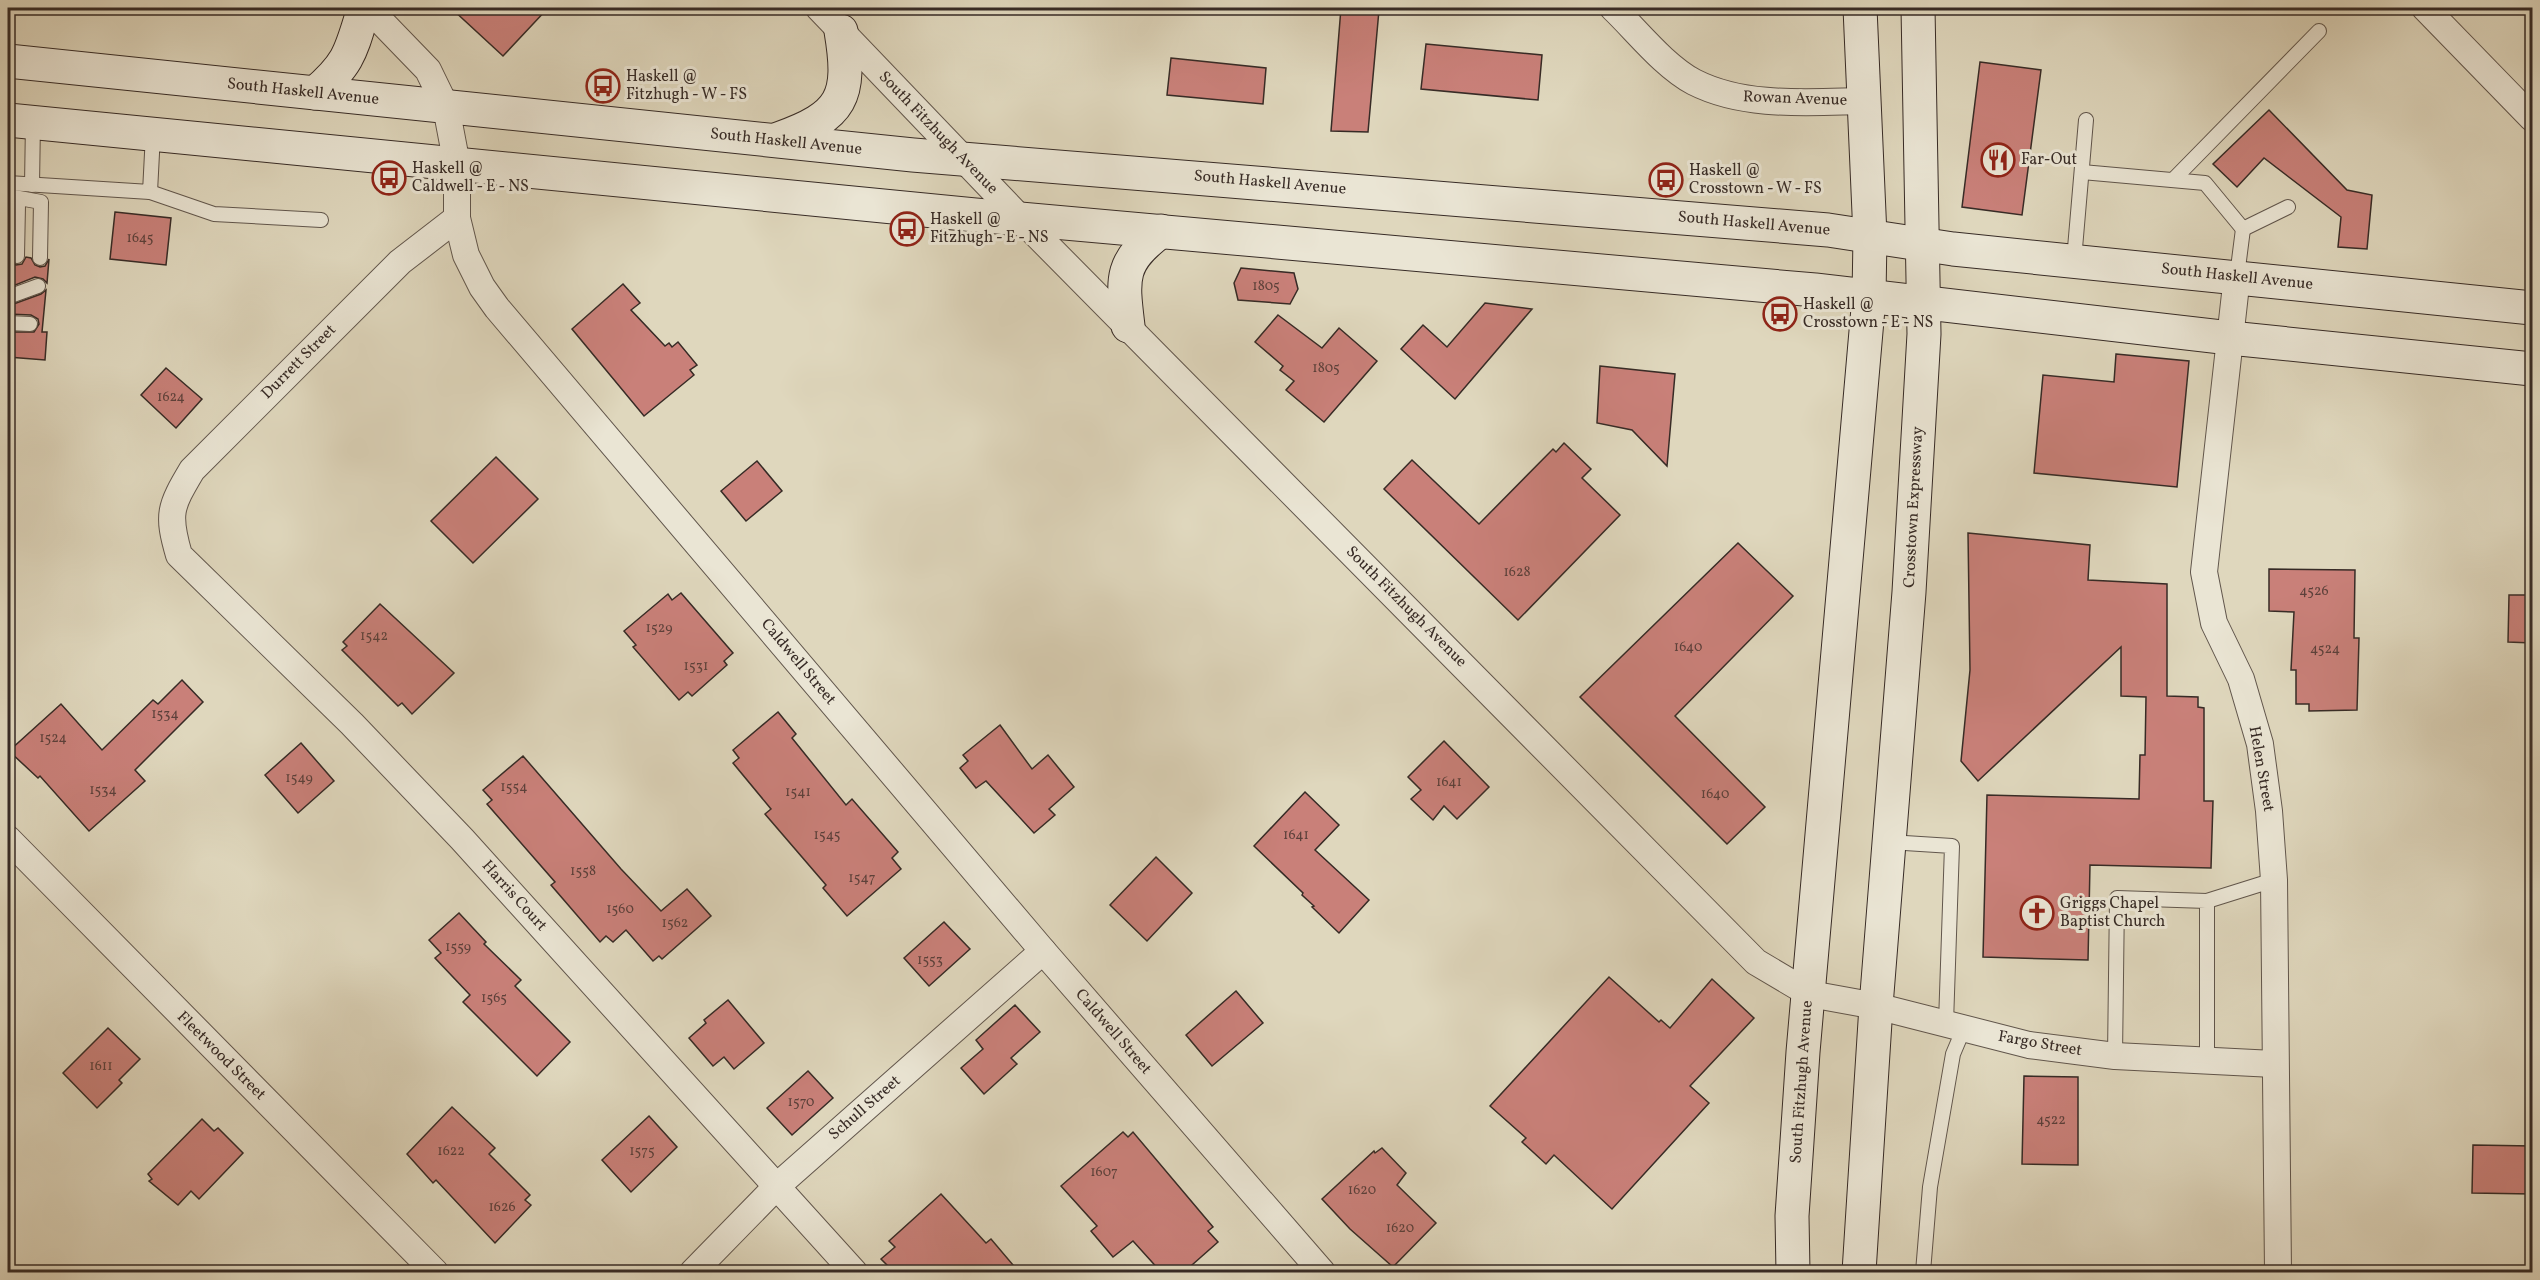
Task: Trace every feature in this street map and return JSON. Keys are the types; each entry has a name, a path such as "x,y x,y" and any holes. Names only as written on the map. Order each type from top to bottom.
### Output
{"main road":[{"path":"315,93 335,75 350,54 366,8"},
{"path":"1810,994 1869,297 1870,236 1860,8"},
{"name":"Crosstown Expressway","path":"1876,1006 1909,592 1924,304 1918,8"},
{"path":"775,140 802,131 819,121 839,103 846,85 846,58 841,31"},
{"name":"South Haskell Avenue","path":"8,61 913,155 1828,230 1953,249 2237,276 2532,308"},
{"path":"20,121 1021,219 1869,297 2532,369"},
{"path":"1128,326 1124,278 1130,261 1140,247 1161,231"},
{"name":"South Fitzhugh Avenue","path":"1793,1272 1792,1216 1810,994"},
{"path":"1859,1272 1876,1006"}],"street":[{"name":"Caldwell Street","path":"366,8 428,70 446,107 457,165 457,218 466,255 482,287 497,308 1043,951 1322,1272"},
{"name":"South Fitzhugh Avenue","path":"819,8 961,158 1756,962 1810,994"},
{"name":"Rowan Avenue","path":"1613,8 1660,55 1693,81 1735,98 1780,101 1865,101"},
{"path":"2424,8 2532,118"},
{"name":"Durrett Street","path":"171,527 175,499 192,470 400,262 457,218"},
{"name":"Helen Street","path":"2237,276 2204,572 2214,623 2241,679 2260,744 2270,811 2274,880 2274,1064 2278,1272"},
{"name":"Harris Court","path":"171,527 179,555 352,724 462,839 854,1272"},
{"name":"Fleetwood Street","path":"8,839 435,1272"},
{"name":"Schull Street","path":"693,1272 776,1187 1043,951"},
{"name":"Fargo Street","path":"1810,994 1876,1006 2029,1045 2115,1056 2274,1064"}],"lane":[{"path":"2173,180 2319,31"},
{"path":"2074,261 2086,120"},
{"path":"20,121 33,185"},
{"path":"150,192 153,134"},
{"path":"2082,172 2205,183 2243,229 2237,276"},
{"path":"8,183 150,192 214,214 321,220"},
{"path":"8,198 18,205 17,256"},
{"path":"8,198 41,202 40,258"},
{"path":"2243,229 2288,207"},
{"path":"8,297 38,286"},
{"path":"8,323 30,324"},
{"path":"1889,842 1952,846 1955,1026 1953,1054 1930,1187 1923,1272"},
{"path":"2115,1056 2117,898 2207,901 2274,880"},
{"path":"2207,901 2207,1060"}],"building":[{"path":"451,8 548,8 503,56"},
{"path":"1341,8 1379,10 1368,132 1331,131"},
{"path":"1426,44 1542,55 1538,100 1421,89"},
{"path":"1171,58 1266,68 1263,104 1167,95"},
{"name":"Far-Out","path":"1980,62 2041,70 2022,215 1962,207"},
{"path":"2269,110 2347,190 2372,195 2367,249 2338,247 2341,217 2264,158 2237,187 2213,164"},
{"path":"115,212 171,218 166,265 110,259"},
{"path":"8,255 9,261 16,265 22,264 26,257 31,258 35,265 40,267 45,266 49,259 47,283 35,277 8,288"},
{"path":"1241,268 1294,273 1298,289 1290,304 1238,300 1234,283"},
{"path":"623,284 640,303 631,310 665,346 669,343 672,347 678,342 697,365 690,370 694,375 644,416 572,329"},
{"path":"46,290 42,332 47,332 45,360 8,357 8,332 34,332 39,324 38,319 31,315 8,314 8,306"},
{"path":"1485,303 1532,309 1455,399 1401,349 1423,325 1447,347"},
{"path":"1278,315 1322,348 1339,328 1377,361 1324,422 1286,390 1294,381 1280,370 1283,366 1255,342"},
{"path":"2116,354 2189,361 2177,487 2034,473 2043,375 2114,382"},
{"path":"1600,366 1675,374 1667,466 1632,430 1597,423"},
{"path":"166,368 202,399 176,428 141,395"},
{"path":"1564,443 1591,469 1582,478 1620,515 1518,620 1384,489 1412,460 1479,524 1553,449 1556,452"},
{"path":"496,457 538,499 473,563 431,521"},
{"path":"757,461 782,491 746,521 721,491"},
{"path":"1968,533 2090,545 2088,580 2167,584 2167,696 2198,697 2198,707 2204,708 2204,801 2213,801 2211,868 2090,865 2088,960 1983,957 1987,795 2139,799 2140,755 2145,755 2146,697 2121,696 2121,647 1978,781 1961,761 1970,670"},
{"path":"1738,543 1793,596 1675,716 1765,807 1727,844 1580,697"},
{"path":"2269,569 2355,570 2354,638 2359,638 2357,710 2309,711 2309,704 2296,704 2296,670 2291,670 2294,612 2269,611"},
{"path":"681,593 733,653 724,661 727,665 692,696 688,692 679,700 633,647 636,645 624,631 668,594 672,600"},
{"path":"2509,595 2532,595 2532,643 2508,642"},
{"path":"380,604 454,673 412,714 402,703 398,706 342,650 347,646 343,642"},
{"path":"182,680 203,702 135,770 145,781 89,831 40,776 38,778 9,751 61,704 102,750 153,700 158,704"},
{"path":"778,712 796,734 792,738 846,805 852,799 898,852 892,858 901,869 847,916 823,888 826,885 765,814 771,809 733,763 739,758 733,750"},
{"path":"1000,725 1032,769 1048,755 1074,787 1049,809 1055,815 1034,833 986,781 976,788 960,768 968,761 963,755"},
{"path":"1444,741 1489,787 1457,819 1444,806 1433,820 1411,799 1421,790 1408,777"},
{"path":"301,743 334,781 298,813 265,775"},
{"path":"523,756 621,869 661,911 687,889 711,916 662,959 659,956 653,961 626,930 613,942 606,936 600,942 551,885 555,882 487,804 492,800 483,790"},
{"path":"1305,792 1339,825 1315,850 1369,900 1339,933 1312,907 1314,906 1302,895 1303,893 1254,846"},
{"path":"1156,857 1192,893 1147,941 1110,905"},
{"path":"459,913 486,942 484,944 521,980 515,986 570,1042 537,1076 463,1002 470,995 435,958 441,953 429,940"},
{"path":"944,922 970,949 929,986 904,958"},
{"path":"1609,977 1659,1022 1661,1020 1670,1028 1712,979 1754,1018 1690,1086 1709,1103 1612,1209 1554,1155 1546,1164 1522,1142 1526,1138 1490,1106"},
{"path":"1236,991 1263,1023 1212,1066 1186,1035"},
{"path":"728,1000 764,1043 734,1069 724,1057 713,1066 689,1038 706,1023 704,1020"},
{"path":"1015,1005 1040,1032 1011,1058 1017,1064 984,1094 961,1068 983,1049 976,1040"},
{"path":"108,1028 140,1059 119,1080 122,1083 97,1108 63,1073"},
{"path":"808,1071 833,1098 792,1135 767,1108"},
{"path":"2024,1076 2078,1077 2078,1165 2022,1164"},
{"path":"452,1107 495,1148 489,1154 530,1195 525,1200 531,1205 495,1243 436,1180 433,1183 407,1154"},
{"path":"649,1116 677,1147 631,1192 602,1160"},
{"path":"202,1119 214,1131 218,1128 243,1153 199,1199 191,1191 178,1205 149,1181 152,1179 148,1174"},
{"path":"1123,1132 1128,1137 1133,1132 1213,1227 1208,1231 1218,1242 1184,1272 1161,1272 1133,1241 1113,1257 1091,1231 1097,1226 1061,1186"},
{"path":"2473,1145 2532,1146 2532,1194 2472,1193"},
{"path":"1382,1148 1406,1173 1397,1185 1436,1223 1393,1267 1350,1229 1322,1199 1374,1151 1375,1153"},
{"path":"941,1194 986,1243 991,1239 1019,1272 894,1272 881,1259 895,1247 889,1241"}],"place":[{"name":"Haskell @ Fitzhugh - W - FS","path":"603,86"},
{"name":"Far-Out","path":"1998,160"},
{"name":"Haskell @ Caldwell - E - NS","path":"389,178"},
{"name":"Haskell @ Crosstown - W - FS","path":"1666,180"},
{"name":"Haskell @ Fitzhugh - E - NS","path":"907,229"},
{"name":"Haskell @ Crosstown - E - NS","path":"1780,314"},
{"name":"Griggs Chapel Baptist Church","path":"2037,913"}]}
